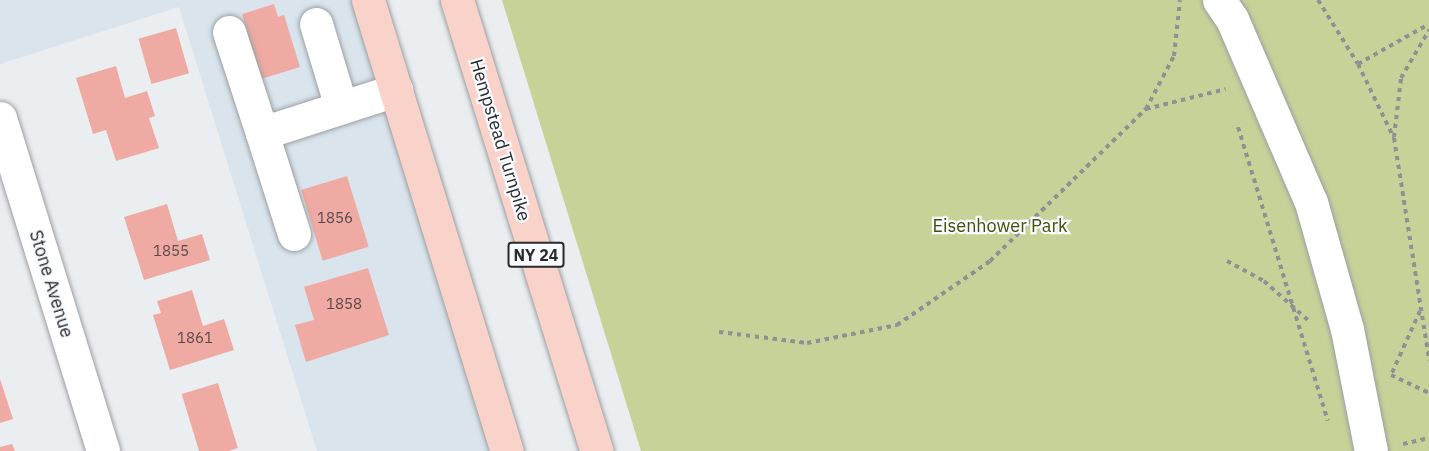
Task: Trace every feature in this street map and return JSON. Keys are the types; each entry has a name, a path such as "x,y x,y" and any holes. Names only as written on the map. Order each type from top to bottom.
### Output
{"main road":[{"path":"368,0 507,451"},
{"name":"Hempstead Turnpike","path":"457,0 597,451"}],"street":[{"path":"1219,0 1232,19 1311,202 1347,329 1371,451"},
{"path":"316,24 341,107"},
{"path":"229,32 294,234"},
{"path":"262,133 396,90"},
{"name":"Stone Avenue","path":"0,118 103,451"}],"path":[{"path":"1181,0 1188,10"},
{"path":"719,332 807,343 897,325 990,261 1146,109 1174,56 1181,0"},
{"path":"1318,0 1358,64 1394,138"},
{"path":"1358,64 1429,24"},
{"path":"1429,30 1401,78 1394,138 1429,360"},
{"path":"1221,79 1229,99"},
{"path":"1146,109 1226,89 1263,90"},
{"path":"1236,119 1297,310 1329,429"},
{"path":"1227,261 1264,281 1312,324"},
{"path":"1421,310 1391,375 1429,393"}],"shaded area":[{"path":"0,0 366,0 501,451 317,451 179,7 0,64"}],"green space":[{"name":"Eisenhower Park","path":"502,0 1429,0 1429,451 641,451"}],"building":[{"path":"274,4 278,17 284,15 300,67 261,79 242,14"},
{"path":"176,28 189,73 151,84 139,39"},
{"path":"116,66 125,98 147,91 155,116 149,118 159,148 116,161 106,130 93,134 76,78"},
{"path":"347,176 369,247 323,261 301,190"},
{"path":"167,204 178,241 202,234 210,260 144,280 124,217"},
{"path":"368,268 389,335 306,362 295,325 314,320 304,287"},
{"path":"192,290 203,326 224,319 234,350 170,370 153,315 161,313 157,301"},
{"path":"0,379 13,419 0,423"},
{"path":"218,383 238,448 228,451 199,451 182,394"},
{"path":"12,444 15,451 0,451 0,447"}]}
